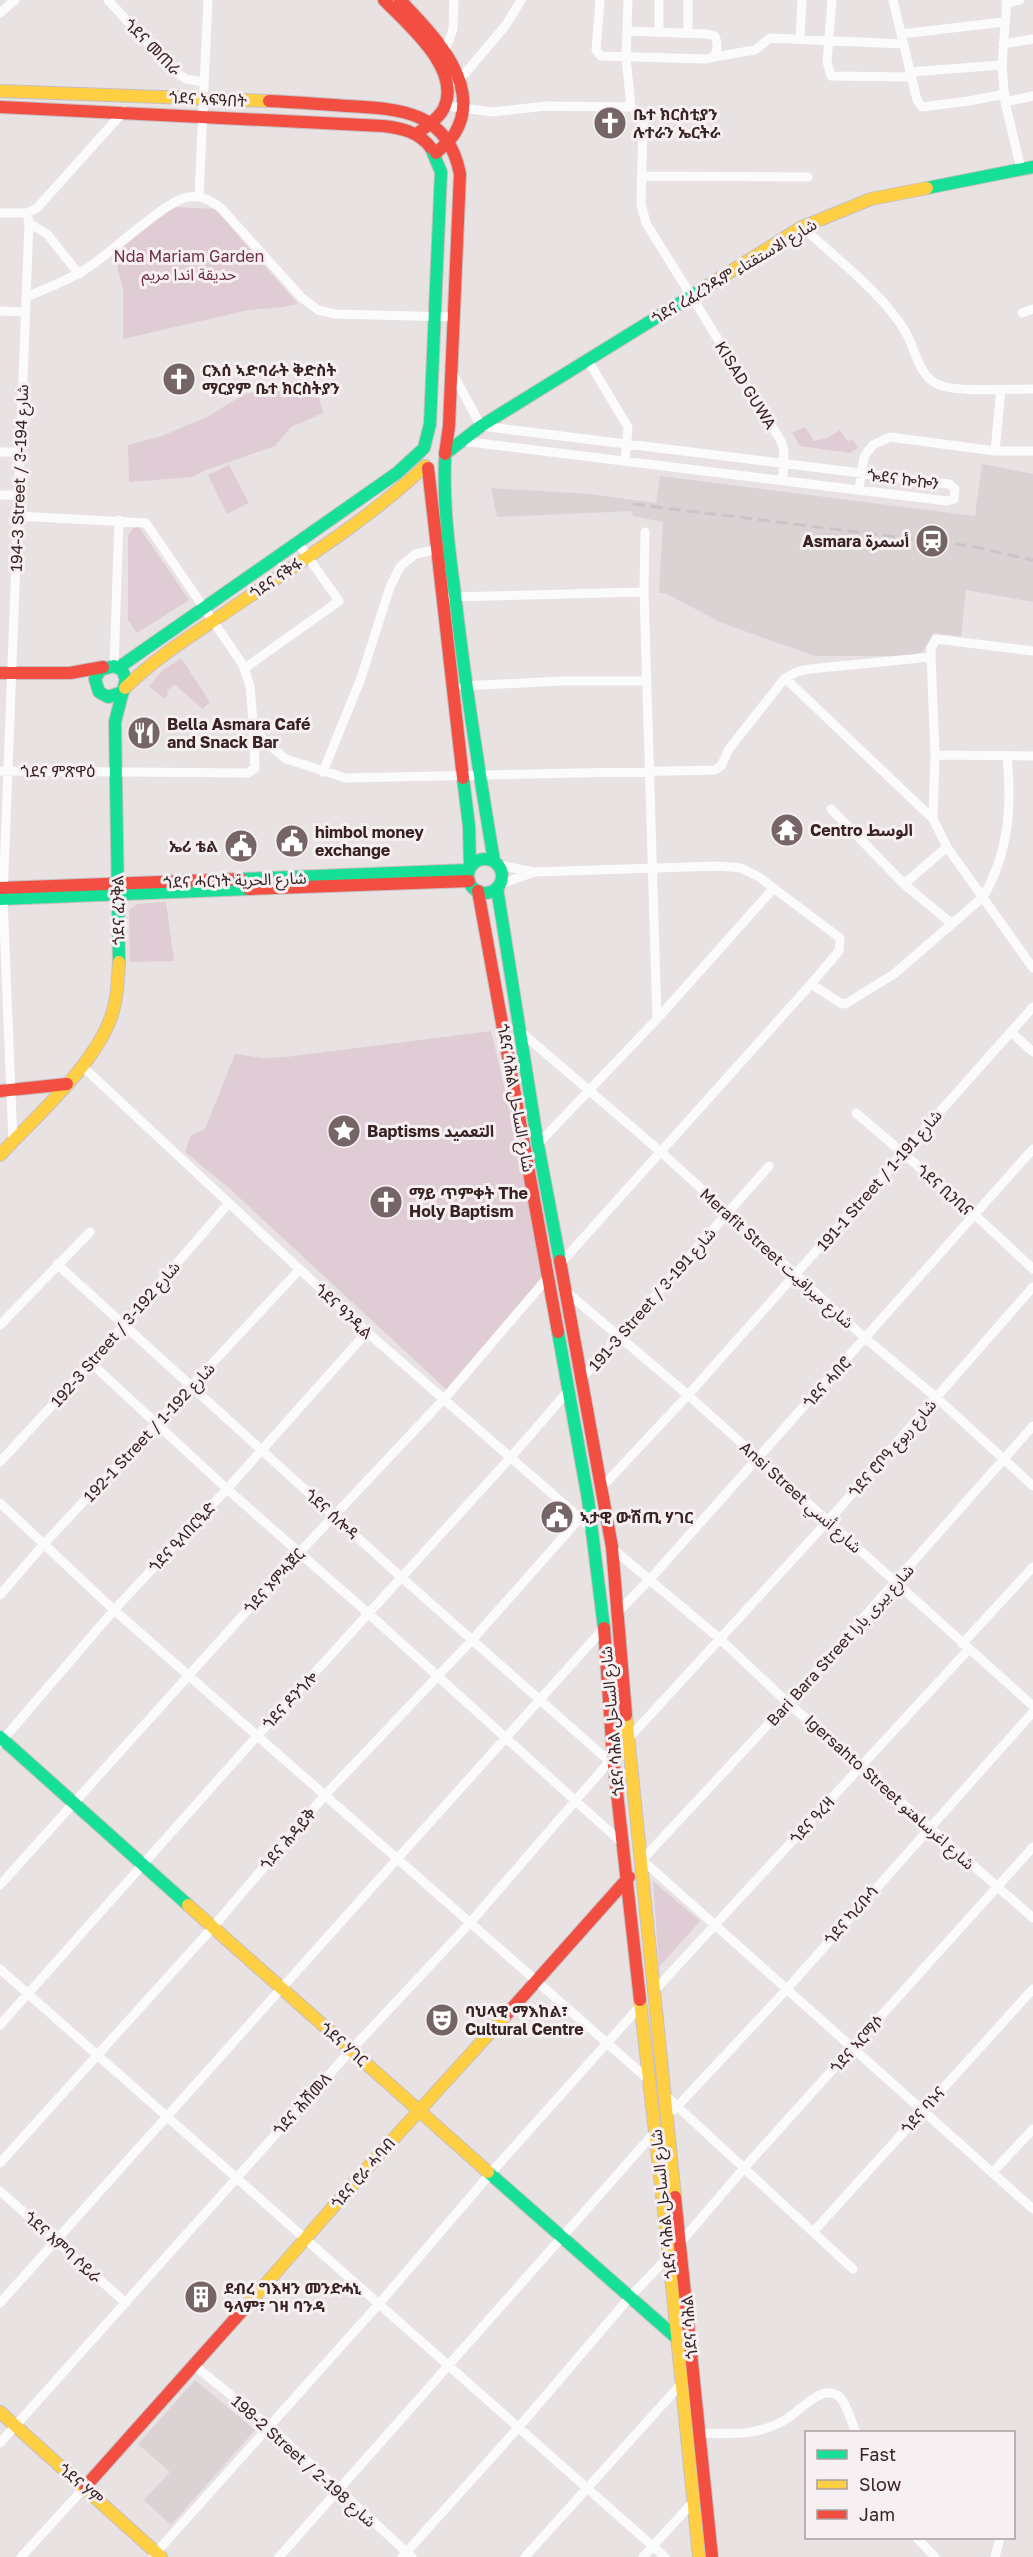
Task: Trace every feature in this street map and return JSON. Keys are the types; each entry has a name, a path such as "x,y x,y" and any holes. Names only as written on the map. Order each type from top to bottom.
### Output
{"main road":[{"path":"384,0 401,8 445,51 460,81 464,110 460,128 451,142 436,153"},
{"path":"401,8 442,65 448,88 446,106 430,122 412,132 436,153 441,172 430,424 420,459 427,467 443,548 456,596 465,686 479,775 496,863 502,874 498,886 490,892 478,891 469,873 469,826 441,598 443,548 444,479 449,426 458,224 459,167 451,142"},
{"name":"ጎደና ኣፍዓበት","path":"0,91 204,98 388,108 416,114 430,122 451,142"},
{"path":"56,93 56,109"},
{"path":"302,104 302,120"},
{"name":"ጎደና ኣፍዓበት","path":"0,106 302,120 412,132"},
{"name":"ጎደና ረፈረንዱም شارع الاستقتاء","path":"445,457 481,426 802,227 871,199 1027,168"},
{"path":"439,223 458,224"},
{"path":"433,368 451,369"},
{"path":"422,449 434,444 441,447 445,457"},
{"name":"ጎደና ናቅፋ","path":"6,673 70,673 112,667 204,608 298,543 397,473 422,449"},
{"path":"427,467 440,466 445,457"},
{"name":"ጎደና ናቅፋ","path":"124,690 148,666 308,556 427,467"},
{"path":"112,667 125,674 124,690 108,697 98,690 95,679 112,667"},
{"name":"ጎደና ናቅፋ","path":"70,673 98,690"},
{"name":"ጎደና ፈንቅል","path":"98,690 115,722"},
{"name":"ጎደና ፈንቅል","path":"0,1155 83,1067 106,1028 115,1004 118,984 119,890 115,722 124,690"},
{"path":"469,873 478,861 496,863"},
{"name":"ጎደና ሓርነት شارع الحرية","path":"2,893 119,890 469,873"},
{"name":"ጎደና ሳሕል شارع الساحل","path":"498,886 538,1145 583,1377 612,1548 628,1739 656,1990"},
{"name":"ጎደና ሳሕል شارع الساحل","path":"478,891 486,921 525,1150 570,1389 592,1528 604,1628 611,1759 628,1878 699,2557"},
{"path":"5,1091 67,1084"},
{"name":"ጎደና ሃገር","path":"1,1740 561,2238 690,2349"},
{"name":"ጎደና ሮራ ሓባብ","path":"85,2487 195,2366 419,2110 537,1983 642,1860"},
{"name":"ጎደና ሳሕል","path":"656,1990 712,2557"},
{"name":"ጎደና ሃም","path":"0,2412 85,2487 156,2556"}],"street":[{"path":"0,13 15,0"},
{"name":"ጎደና መጠራ","path":"108,0 172,70 186,79 204,82"},
{"path":"200,197 208,0"},
{"path":"445,51 453,29 454,0"},
{"path":"448,88 460,81 506,25 521,0"},
{"path":"600,0 596,50 601,56 626,58 714,57 755,50 770,38 828,41 902,39 1004,22"},
{"name":"KISAD GUWA","path":"628,0 626,58 631,107 640,114 643,122 641,204 646,223 781,441 784,464 783,480"},
{"path":"659,0 659,31"},
{"path":"688,0 688,33"},
{"path":"800,39 802,0"},
{"path":"832,0 827,69 831,76 910,75 1002,65"},
{"path":"893,0 910,75 917,100 922,107 1033,96"},
{"path":"1020,0 1006,1 1002,65 1005,98 1027,168"},
{"path":"627,31 707,33 715,36 718,43 714,57"},
{"path":"1003,44 1033,39"},
{"path":"28,218 124,112 126,96"},
{"path":"446,106 493,112 546,106 631,107"},
{"path":"642,176 808,177"},
{"path":"26,297 79,274 181,199 200,197 211,200 222,208 301,297 318,310 334,314 454,317"},
{"path":"0,213 28,218 47,234 79,274"},
{"name":"194-3 Street / شارع 194-3","path":"13,1142 5,1091 2,893 6,673 17,516 28,218"},
{"path":"802,227 882,302 905,330 922,369 936,384 950,387 1033,389"},
{"path":"1022,313 1033,309"},
{"path":"0,310 26,312"},
{"path":"587,359 628,427 625,461"},
{"path":"451,369 481,426"},
{"path":"995,450 1001,389"},
{"name":"ጐደና ኰኰን","path":"462,441 946,501 954,499 956,494 956,489 949,484 626,446 481,426"},
{"path":"859,489 868,451 873,445 890,437 995,450 1033,451"},
{"path":"0,452 20,452"},
{"path":"0,495 17,495"},
{"path":"17,516 142,521 149,526 245,668 250,686 253,722 264,741 286,759 346,778 715,770 721,766 729,749 785,678 799,671 810,669 931,657"},
{"path":"112,667 119,520"},
{"path":"645,532 646,681 651,771 651,867 657,1019"},
{"path":"245,668 339,601 298,543"},
{"path":"322,772 361,678 390,587 400,567 415,554 443,548"},
{"path":"441,598 644,592"},
{"path":"933,819 935,755 931,648 936,639 1033,651"},
{"path":"785,678 933,819 947,848 1033,968"},
{"path":"451,686 561,681 646,681"},
{"name":"ጎደና ምጽዋዕ","path":"5,771 248,773 255,768 253,722"},
{"path":"935,755 1033,756"},
{"path":"811,984 842,1004 847,1003 894,974 983,897 992,881 1008,829 1010,807 1007,756"},
{"path":"831,809 904,884 952,924"},
{"path":"904,884 947,848"},
{"path":"496,863 534,872 651,867 741,868 759,877 773,889 657,1019 588,1089 538,1145 525,1150"},
{"path":"498,886 534,872"},
{"name":"ጎደና ኦምሓጀር","path":"0,1885 299,1553 444,1399 560,1263 839,951 840,938 773,889"},
{"name":"191-1 Street / شارع 191-1","path":"588,1499 603,1486 688,1395 1033,1007"},
{"name":"Merafit Street شارع ميرافيت","path":"520,1031 661,1152 865,1338 937,1398 1033,1486"},
{"path":"1012,1033 1033,1052"},
{"name":"ጎደና ዓንዲል","path":"83,1067 367,1332 612,1548"},
{"name":"ጎደና ቢንቢና","path":"856,1113 974,1214 1033,1269"},
{"name":"ጎደና ሓበሮ","path":"0,2303 166,2116 282,1990 396,1859 758,1459 1033,1149"},
{"name":"191-3 Street / شارع 191-3","path":"583,1377 769,1166"},
{"name":"192-3 Street / شارع 192-3","path":"0,1462 91,1363 228,1204"},
{"path":"0,1325 90,1232"},
{"name":"ጎደና ሰሎዳ","path":"57,1264 122,1326 401,1578 611,1759"},
{"name":"192-1 Street / شارع 192-1","path":"0,1595 44,1544 300,1269"},
{"name":"Ansi Street شارع أنسي","path":"549,1277 688,1395 1033,1706"},
{"name":"ጎደና ሮቦዓ شارع ربوع","path":"628,1739 828,1521 1033,1287"},
{"name":"ጎደና ዒላበርዒድ","path":"1,1740 114,1610 227,1489 367,1332"},
{"path":"91,1363 227,1489 1033,2209"},
{"name":"ጎደና ዶንጎሎ","path":"0,2025 257,1736 583,1377"},
{"name":"Bari Bara Street شارع بيرى بارا","path":"642,1860 788,1703 1033,1426"},
{"path":"0,1503 114,1610 469,1924 650,2080 853,2269"},
{"name":"ጎደና ሕዳይቅ","path":"0,2163 213,1927 326,1796 473,1639 580,1518"},
{"name":"Igersahto Street شارع اغرساهتو","path":"612,1548 651,1578 788,1703 1033,1918"},
{"name":"ጎደና ዓረዛ","path":"156,2556 378,2305 490,2174 860,1766 1033,1567"},
{"name":"ጎደና ካሪቡሳ","path":"279,2557 668,2117 786,1990 1033,1712"},
{"name":"ጎደና ሕሽመለ","path":"0,2443 236,2177 469,1924 628,1739"},
{"name":"ጎደና ኣርማሶ","path":"407,2555 629,2298 1033,1847"},
{"path":"0,1969 665,2557"},
{"name":"ጎደና ባኑና","path":"813,2231 1033,1989"},
{"path":"992,2173 1033,2129"},
{"name":"ጎደና እምባ ሶይራ","path":"0,2191 126,2303"},
{"name":"198-2 Street / شارع 198-2","path":"195,2366 270,2427 407,2555"},
{"path":"525,2557 693,2370"},
{"path":"700,2433 729,2434 764,2431 787,2419 813,2399 830,2394 841,2400 855,2431"},
{"path":"21,2557 85,2487"},
{"path":"643,2557 705,2489"},
{"path":"918,2539 935,2557"},
{"path":"995,2557 1000,2539"}],"shaded area":[{"path":"982,464 1033,474 1033,602 966,590 961,637 934,633 922,652 914,656 815,656 722,623 665,593 659,593 663,522 633,516 632,511 497,517 491,488 590,494 656,503 660,476 975,516"},
{"path":"195,2380 255,2430 171,2525 144,2500 170,2472 138,2444"}],"green space":[{"name":"Nda Mariam Garden حديقة اندا مريم","path":"174,207 215,209 298,304 248,310 123,339 123,289 114,254"},
{"path":"298,380 301,386 301,396 319,398 323,413 291,427 275,446 203,471 193,477 129,482 128,445 162,436 207,417 243,395"},
{"path":"805,427 814,441 827,438 840,430 848,442 852,439 858,448 850,453 800,446 792,433"},
{"path":"229,465 249,503 227,514 208,475"},
{"path":"139,527 189,600 137,633 128,620 128,536 133,528"},
{"path":"181,658 210,702 203,709 174,684 167,691 168,694 164,699 149,686 162,671"},
{"path":"166,902 174,961 130,962 129,910 137,904"},
{"name":"ማይ ጥምቀት The Holy Baptism","path":"491,1031 549,1276 447,1390 229,1188 185,1152 191,1135 205,1129 235,1054 263,1058 286,1057"},
{"path":"653,1881 700,1921 659,1967"}],"railway":[{"path":"633,504 970,546 1033,560"}],"traffic: fast":[{"path":"424,448 430,424 441,172 431,148"},
{"path":"927,188 1033,167"},
{"path":"445,454 481,426 709,285"},
{"path":"118,668 397,473 421,451"},
{"path":"445,459 446,510 451,561 468,695 494,861"},
{"path":"119,962 115,722 126,679 122,670 114,666 100,670 95,679 99,692 108,697 123,692"},
{"path":"463,778 469,826 470,868"},
{"path":"485,859 497,864 502,876 497,888 485,893 473,888 468,876 473,864 485,859"},
{"path":"241,879 469,870"},
{"path":"497,888 538,1145 560,1261"},
{"path":"0,899 249,889"},
{"path":"558,1332 588,1499 604,1628"},
{"path":"0,1737 188,1905"},
{"path":"488,2172 680,2341"}],"traffic: slow":[{"path":"0,91 269,101"},
{"path":"709,285 802,227 871,199 927,188"},
{"path":"125,688 170,650 298,564 377,507 425,466"},
{"path":"0,1155 68,1084 98,1044 109,1023 115,1003 119,962"},
{"path":"626,1715 675,2197"},
{"path":"188,1905 488,2172"},
{"path":"640,2000 669,2255 699,2557"},
{"path":"242,2311 507,2014"},
{"path":"0,2412 161,2557"}],"traffic: jam":[{"path":"384,0 430,49 446,78 448,93 442,112 417,134"},
{"path":"400,0 439,44 459,78 463,96 462,115 455,133 436,153"},
{"path":"269,101 367,107 403,112 433,126 445,137 454,153 460,174 449,426 445,454"},
{"path":"0,107 383,126 410,132 421,138 431,148"},
{"path":"428,468 463,778"},
{"path":"0,673 70,673 103,667"},
{"path":"0,888 241,879"},
{"path":"249,889 469,881"},
{"path":"478,891 558,1332"},
{"path":"0,1091 67,1084"},
{"path":"560,1261 612,1547 626,1715"},
{"path":"604,1628 613,1757 640,2000"},
{"path":"507,2014 629,1877"},
{"path":"675,2197 712,2557"},
{"path":"85,2487 242,2311"}],"place":[{"name":"ቤተ ክርስቲያን ሉተራን ኤርትራ","path":"610,123"},
{"name":"ርእሰ ኣድባራት ቅድስት ማርያም ቤተ ክርስትያን","path":"179,379"},
{"name":"Asmara أسمرة","path":"932,541"},
{"name":"Bella Asmara Café and Snack Bar","path":"144,733"},
{"name":"Centro الوسط","path":"787,830"},
{"name":"himbol money exchange","path":"292,841"},
{"name":"ኤሪ ቴል","path":"241,846"},
{"name":"Baptisms التعميد","path":"344,1131"},
{"name":"ማይ ጥምቀት The Holy Baptism","path":"386,1202"},
{"name":"ኣታዊ ውሽጢ ሃገር","path":"557,1517"},
{"name":"ባህላዊ ማእከል፣ Cultural Centre","path":"442,2020"},
{"name":"ደብረ ግእዛን መንድሓኒ ዓላም፣ ገዛ ባንዳ","path":"201,2297"}]}
